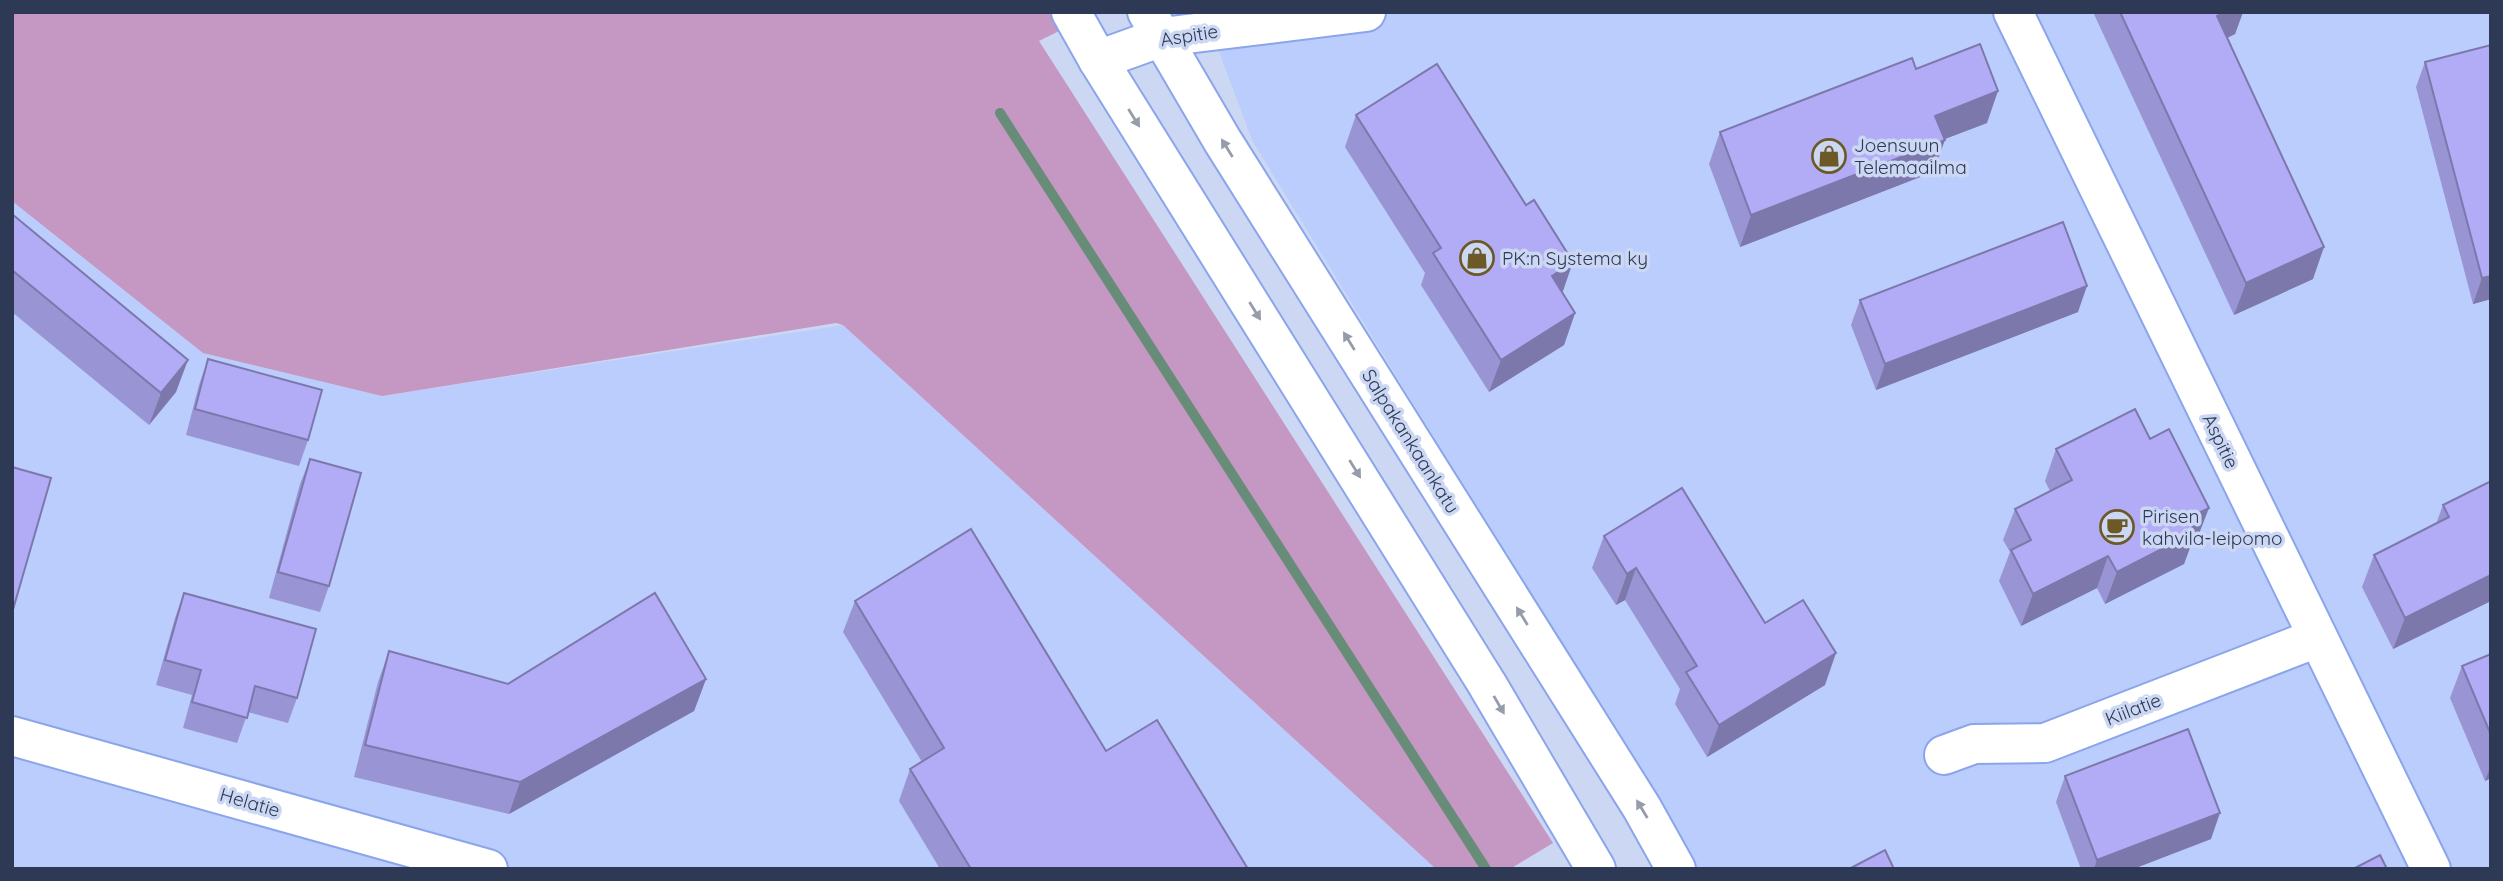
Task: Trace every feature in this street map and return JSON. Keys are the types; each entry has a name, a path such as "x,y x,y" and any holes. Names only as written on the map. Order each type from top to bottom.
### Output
{"street":[{"path":"1071,12 1098,60 1487,684 1596,869"},
{"name":"Aspitie","path":"1098,60 1154,25 1366,12"},
{"name":"Aspitie","path":"2012,12 2431,869"},
{"name":"Salpakankaankatu","path":"1154,25 1222,140 1642,808 1676,869"},
{"name":"Kiilatie","path":"1944,755 1974,744 2045,743 2317,638"},
{"name":"Helatie","path":"12,736 488,869"}],"shaded area":[{"path":"12,12 1097,12 1039,41 1553,843 1510,869 1436,869 843,325 836,323 382,396 203,353 12,201"},
{"path":"1204,12 2491,12 2491,869 1698,869 1253,142"},
{"path":"12,201 203,353 382,396 843,325 1436,869 12,869"}],"building":[{"path":"2120,12 2225,12 2217,16 2324,247 2246,283"},
{"name":"Joensuun Telemaailma","path":"1980,44 1998,91 1935,116 1945,140 1751,215 1720,132 1912,58 1916,69"},
{"path":"2491,45 2491,276 2482,278 2425,62"},
{"name":"PK:n Systema ky","path":"1437,64 1526,205 1534,200 1573,262 1552,276 1575,313 1501,360 1433,253 1441,248 1356,115"},
{"path":"12,214 188,360 161,393 12,270"},
{"path":"2063,222 2087,286 1885,364 1860,300"},
{"path":"208,359 322,390 308,440 195,409"},
{"path":"2135,409 2150,439 2169,429 2209,508 2188,518 2195,532 2117,572 2108,556 2033,594 2011,550 2031,540 2015,509 2072,480 2056,449"},
{"path":"310,459 361,473 329,586 278,572"},
{"path":"12,467 51,478 12,613"},
{"path":"2491,481 2491,575 2405,618 2374,555 2449,517 2443,505"},
{"path":"1682,488 1765,623 1803,600 1836,653 1719,725 1686,672 1697,666 1636,568 1627,574 1604,536"},
{"path":"971,529 1106,751 1157,720 1248,869 971,869 910,769 944,748 855,601"},
{"path":"184,593 316,629 297,698 255,686 247,718 192,702 201,670 165,660"},
{"path":"655,593 706,679 520,782 365,745 389,651 508,684"},
{"path":"2491,654 2491,735 2462,666"},
{"path":"2188,729 2220,813 2097,860 2065,776"},
{"path":"1885,850 1894,869 1849,869"},
{"path":"2380,855 2387,869 2353,869"}],"waterway":[{"path":"1000,113 1486,869"}],"place":[{"name":"Joensuun Telemaailma","path":"1829,156"},
{"name":"PK:n Systema ky","path":"1477,258"},
{"name":"Pirisen kahvila-leipomo","path":"2117,527"}]}
